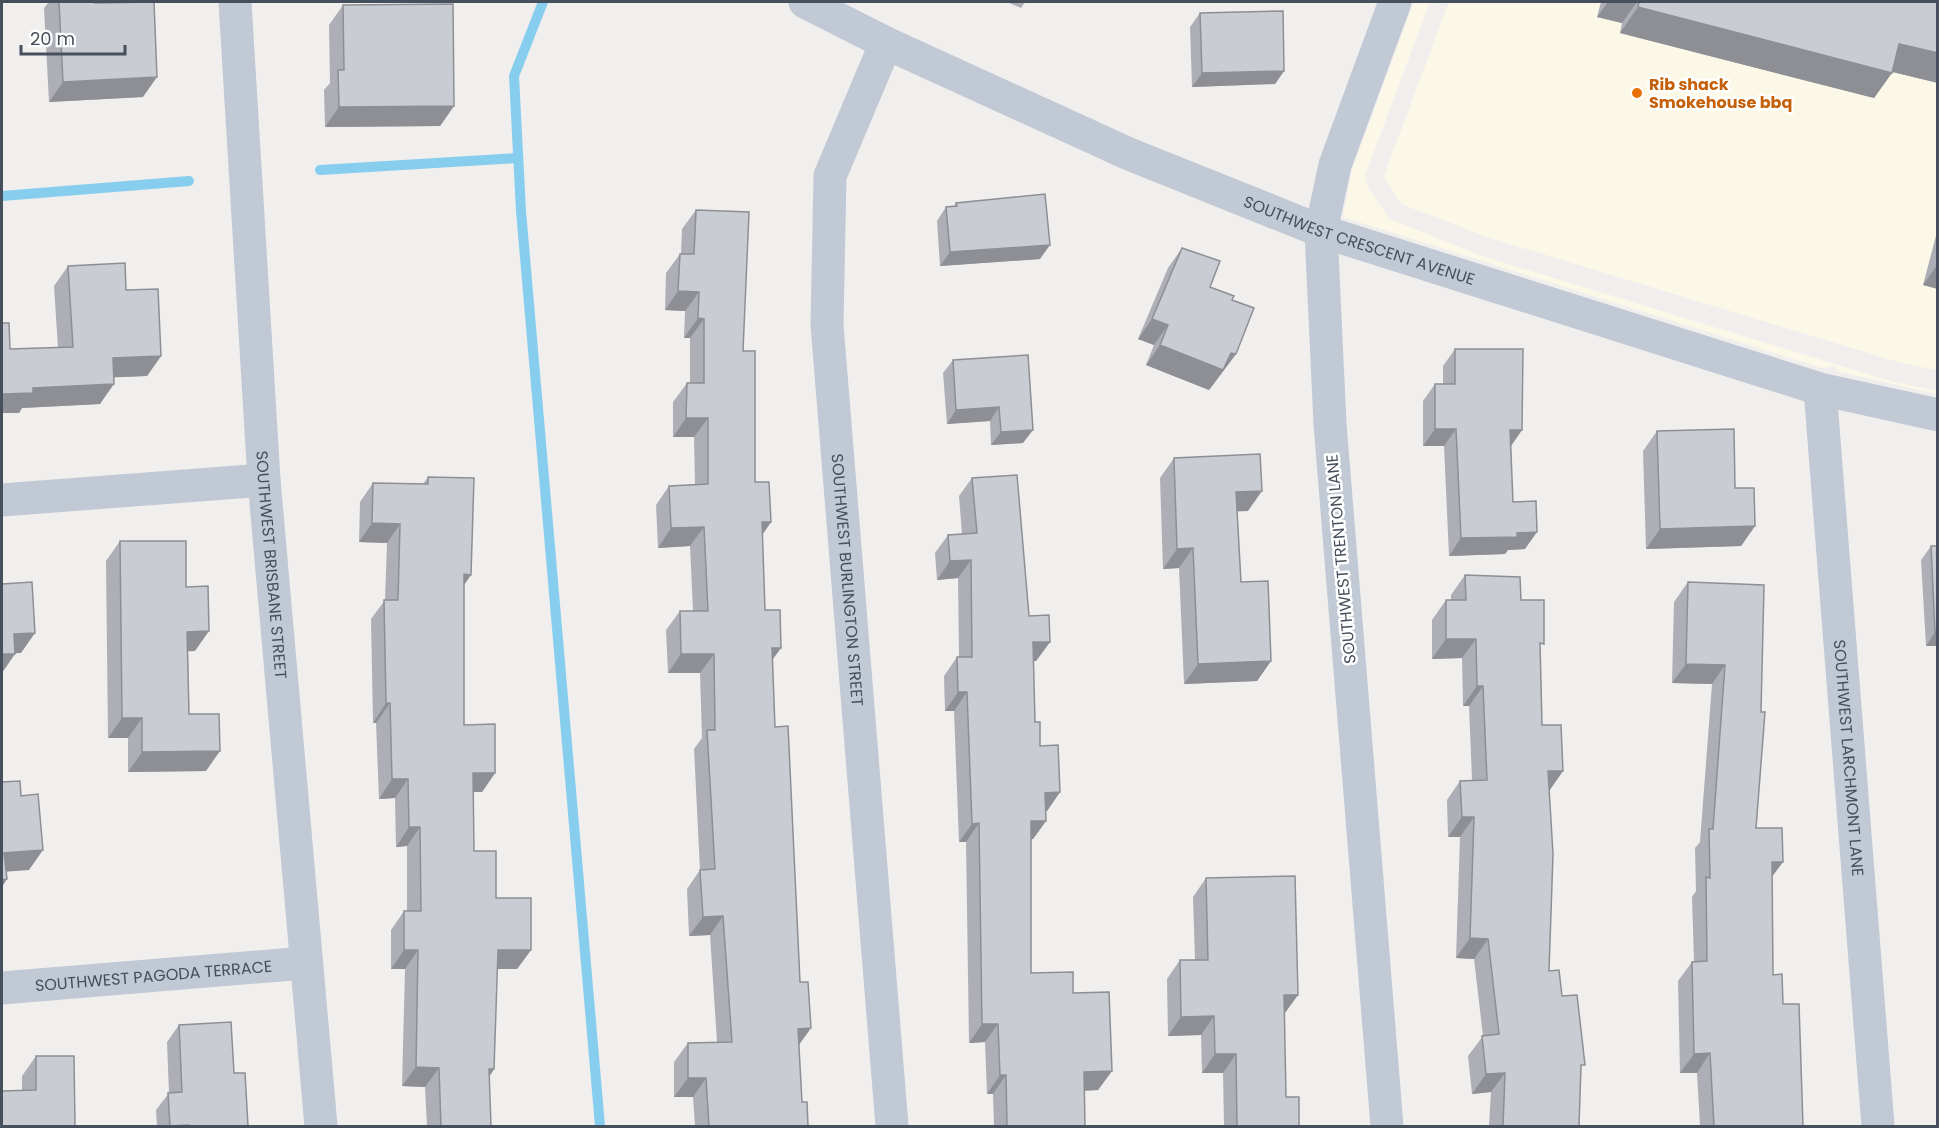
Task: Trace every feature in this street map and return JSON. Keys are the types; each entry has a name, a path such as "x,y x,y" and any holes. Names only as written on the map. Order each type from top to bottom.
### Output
{"street":[{"name":"SOUTHWEST BRISBANE STREET","path":"235,2 264,480 321,1126"},
{"name":"SOUTHWEST CRESCENT AVENUE","path":"805,2 886,43 1129,154 1322,231 1820,389 1938,415"},
{"name":"SOUTHWEST TRENTON LANE","path":"1387,1126 1330,424 1322,231 1335,165 1395,2"},
{"name":"SOUTHWEST BURLINGTON STREET","path":"886,43 830,176 827,324 892,1126"},
{"name":"SOUTHWEST LARCHMONT LANE","path":"1820,389 1878,1126"},
{"path":"2,500 264,480"},
{"name":"SOUTHWEST PAGODA TERRACE","path":"2,988 305,963"}],"shaded area":[{"path":"1414,2 1430,2 1365,176 1368,188 1390,219 1482,256 1894,382 1937,391 1937,394 1836,371 1836,366 1822,368 1343,217 1352,170"},
{"path":"1449,2 1937,2 1937,370 1901,363 1490,238 1401,204 1384,176"}],"building":[{"path":"59,2 154,2 157,77 63,82"},
{"path":"1639,2 1938,2 1938,53 1899,44 1892,73 1638,7"},
{"path":"453,4 454,106 339,107 338,70 344,70 343,5"},
{"path":"1283,11 1284,71 1202,73 1200,13"},
{"path":"1045,194 1050,245 950,252 946,207 957,206 956,203"},
{"path":"696,210 749,212 743,351 755,351 755,482 769,482 771,522 762,522 765,610 780,610 781,648 772,648 775,727 788,726 800,982 808,982 811,1028 798,1029 802,1102 807,1102 808,1126 709,1126 706,1078 688,1078 688,1043 732,1042 723,916 703,917 700,870 715,869 707,730 715,730 714,654 681,654 680,611 708,611 704,527 671,528 669,486 708,484 708,418 686,418 687,383 704,383 704,319 698,318 699,292 678,291 680,254 694,254"},
{"path":"1182,248 1220,261 1210,287 1234,296 1232,300 1254,308 1236,354 1231,353 1223,370 1160,345 1168,325 1152,319"},
{"path":"125,263 126,290 158,289 161,356 113,358 114,384 33,388 33,393 2,394 2,323 9,323 10,349 73,347 68,266"},
{"path":"1455,349 1523,349 1522,430 1510,430 1513,502 1536,501 1537,532 1517,533 1517,537 1461,538 1456,429 1435,429 1435,384 1455,384"},
{"path":"1028,355 1033,430 1001,432 999,407 956,410 953,360"},
{"path":"1734,429 1735,488 1754,488 1755,526 1660,529 1657,431"},
{"path":"1260,454 1262,491 1236,492 1241,582 1268,581 1271,661 1198,664 1193,548 1177,549 1174,458"},
{"path":"1017,475 1029,616 1049,615 1050,642 1033,642 1035,722 1040,722 1040,746 1058,745 1060,792 1045,793 1046,821 1031,821 1031,973 1073,972 1073,993 1109,992 1112,1071 1084,1072 1085,1126 1007,1126 1006,1075 1000,1075 998,1024 982,1024 979,823 972,824 967,692 958,692 957,657 972,657 971,560 950,561 948,535 977,533 972,478"},
{"path":"428,477 474,478 471,575 464,574 464,725 495,724 495,773 473,773 474,851 496,851 496,898 531,898 531,950 498,950 494,1069 489,1069 491,1126 441,1126 439,1068 416,1067 418,950 404,950 404,911 421,911 420,827 409,827 408,779 392,779 390,703 386,703 384,600 398,600 400,524 372,523 373,483 428,484"},
{"path":"120,541 186,541 186,587 208,586 209,631 187,632 189,714 219,714 220,751 142,752 142,718 122,718"},
{"path":"1931,546 1938,546 1938,632 1935,632"},
{"path":"1465,575 1520,577 1521,600 1544,600 1544,644 1540,643 1542,725 1561,725 1563,771 1548,771 1553,854 1549,971 1559,970 1562,996 1577,995 1585,1065 1581,1065 1579,1126 1503,1126 1505,1073 1486,1074 1482,1036 1499,1034 1488,939 1470,938 1474,817 1462,817 1460,781 1487,780 1483,686 1477,686 1476,639 1446,639 1446,600 1466,600"},
{"path":"32,582 35,633 14,634 15,654 2,654 2,584"},
{"path":"1688,582 1764,585 1761,712 1765,712 1756,828 1782,828 1783,862 1772,862 1773,975 1782,974 1783,1004 1799,1004 1803,1126 1714,1126 1710,1053 1694,1054 1692,962 1707,961 1706,877 1710,878 1709,829 1713,829 1725,665 1686,664"},
{"path":"20,781 21,796 38,794 43,850 4,853 7,879 2,880 2,782"},
{"path":"1295,876 1298,995 1284,995 1286,1097 1299,1097 1299,1126 1237,1126 1236,1054 1215,1054 1214,1016 1181,1017 1180,960 1208,960 1206,878"},
{"path":"231,1022 234,1073 245,1073 248,1126 170,1126 168,1093 182,1092 179,1025"},
{"path":"36,1056 74,1056 75,1126 2,1126 2,1091 36,1090"}],"waterway":[{"path":"543,2 514,76 521,211 600,1126"},
{"path":"320,170 518,158"},
{"path":"2,196 189,181"}],"place":[{"name":"Rib shack Smokehouse bbq","path":"1637,93"}]}
